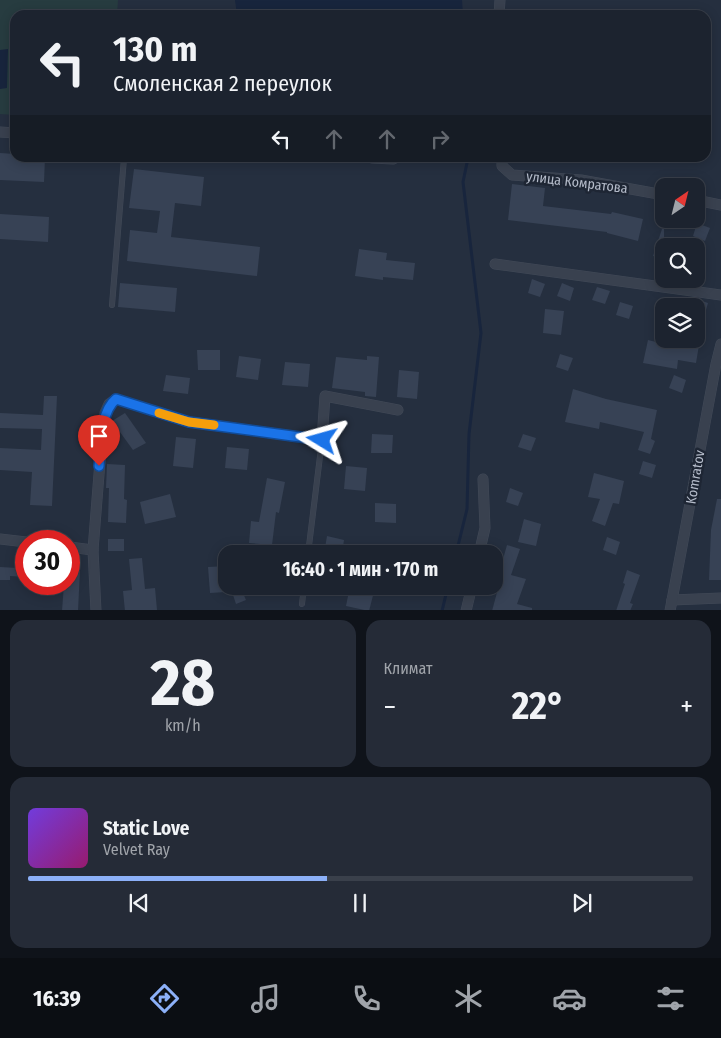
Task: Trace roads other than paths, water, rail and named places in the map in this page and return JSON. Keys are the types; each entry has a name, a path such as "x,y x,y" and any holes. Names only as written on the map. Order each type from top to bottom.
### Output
{"street":[{"name":"улица Комратова","path":"502,162 502,166 512,175 581,180 655,193"},
{"path":"705,202 721,205"},
{"path":"495,264 721,295"},
{"name":"Komratov","path":"671,605 721,344"},
{"path":"96,610 93,550 105,413 109,404 116,399 189,422 322,440 325,396 398,410"},
{"path":"482,545 486,528 483,479"},
{"path":"0,539 15,541"},
{"path":"80,548 93,550"},
{"path":"466,610 470,595"},
{"path":"671,605 721,598"}],"lane":[{"path":"112,305 124,162"},
{"path":"309,545 322,440"},
{"path":"302,604 303,595"}],"water":[{"path":"235,0 462,0 463,10 236,10"},
{"path":"8,49 7,88 0,89 0,50"}],"waterway":[{"path":"458,545 467,509 469,434 481,333 463,182 467,162"},
{"path":"442,610 446,595"}]}
